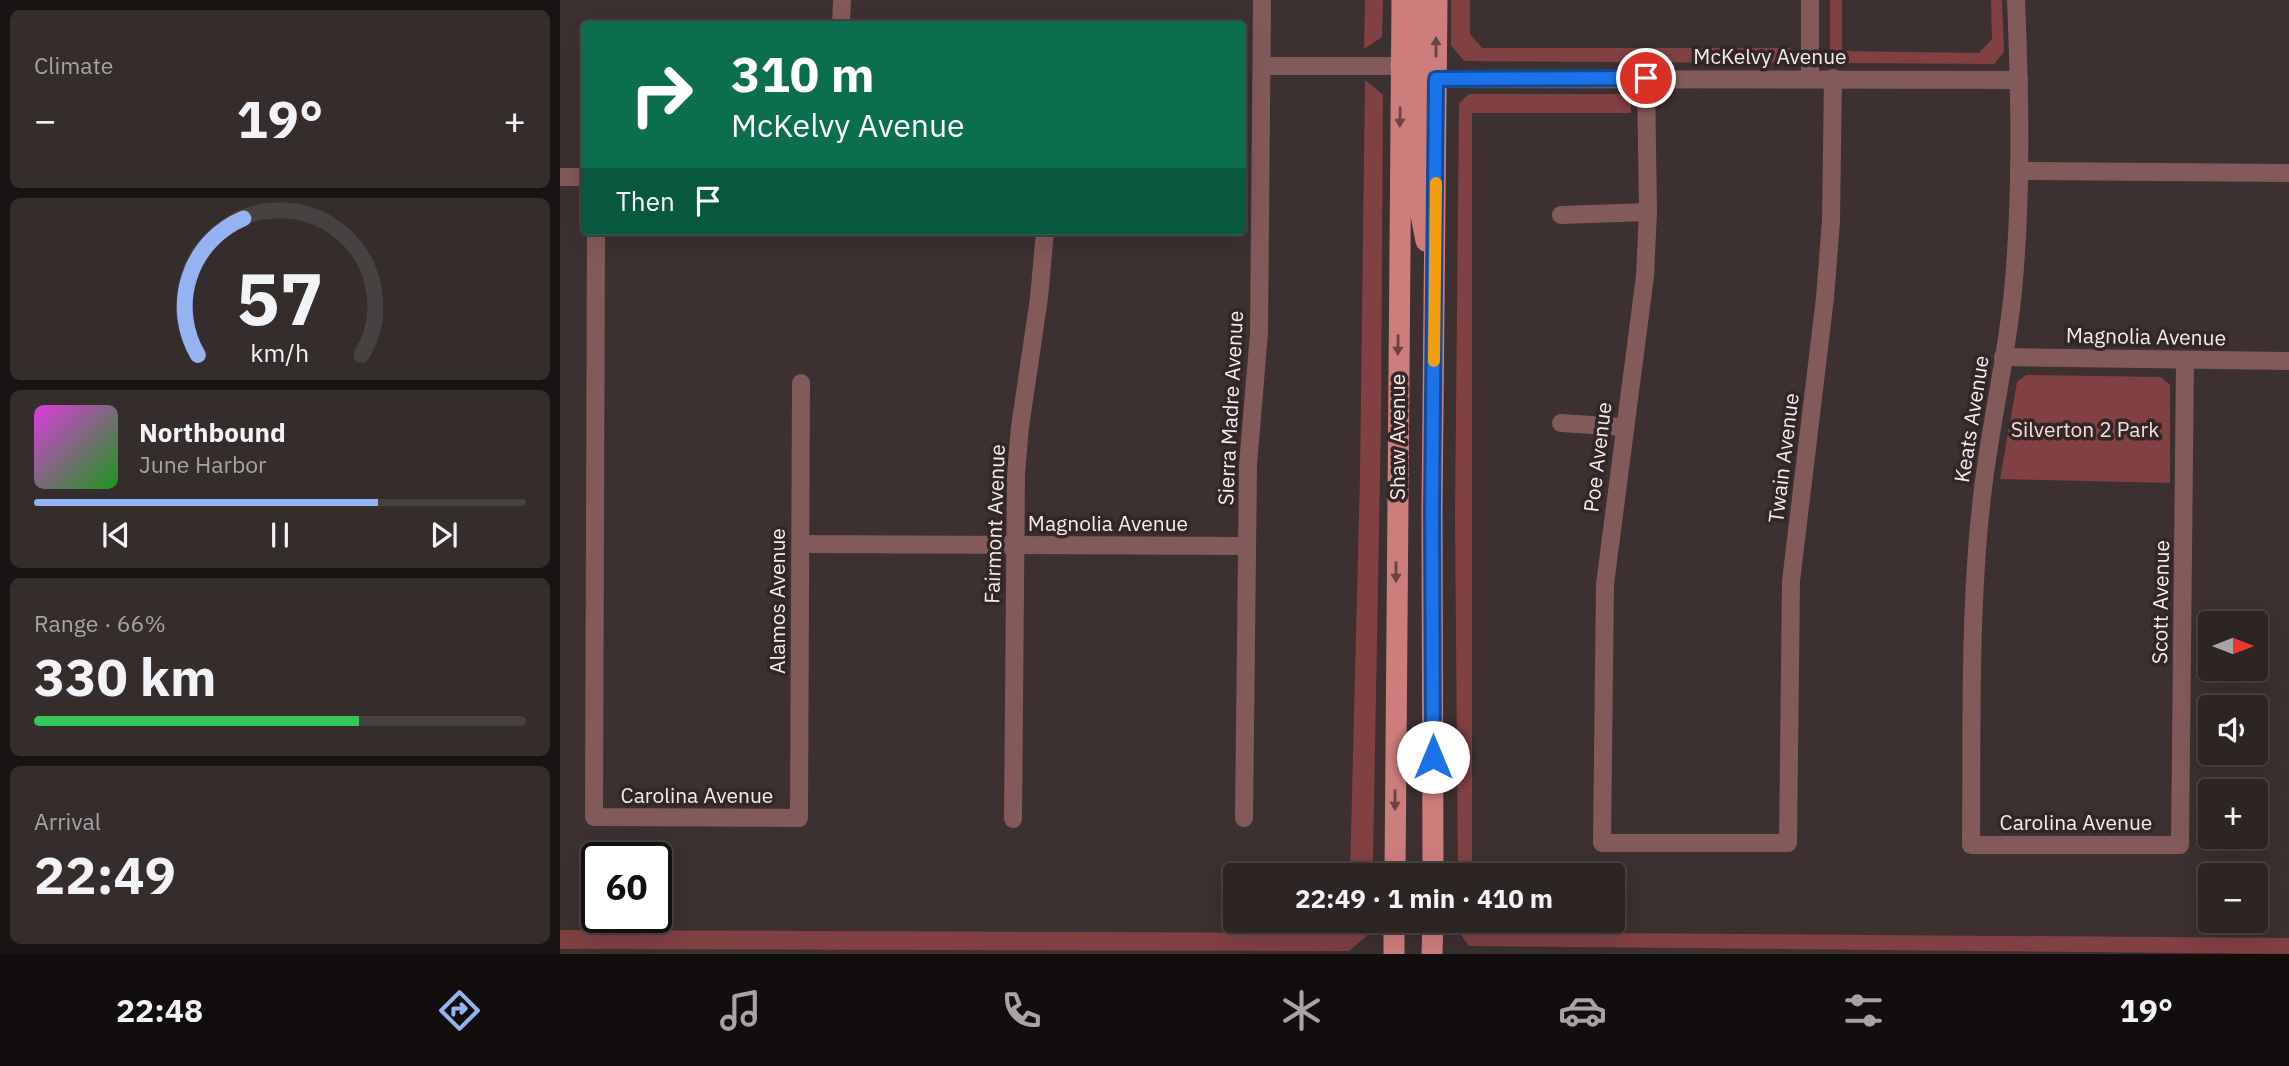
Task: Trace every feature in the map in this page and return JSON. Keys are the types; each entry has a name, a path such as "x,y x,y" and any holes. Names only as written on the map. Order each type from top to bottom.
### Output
{"main road":[{"name":"Shaw Avenue","path":"1395,863 1402,0"},
{"path":"1418,0 1420,65 1428,77 1436,79"},
{"name":"Shaw Avenue","path":"1433,863 1432,510 1437,0"},
{"path":"1401,66 1412,78 1419,96 1419,204 1435,288"},
{"path":"1394,933 1394,954"},
{"path":"1433,933 1433,954"}],"street":[{"path":"841,21 842,0"},
{"name":"Sierra Madre Avenue","path":"1244,818 1248,465 1259,334 1262,0"},
{"path":"1810,0 1810,78"},
{"name":"Keats Avenue","path":"1971,845 1974,597 1980,506 2012,294 2018,227 2019,80 2016,0"},
{"path":"1262,66 1401,66"},
{"name":"Poe Avenue","path":"1602,843 1605,584 1644,276 1648,212 1646,78"},
{"name":"Twain Avenue","path":"1602,843 1788,843 1790,581 1825,299 1831,221 1833,78"},
{"name":"McKelvy Avenue","path":"1436,79 2019,80"},
{"path":"2019,171 2289,173"},
{"path":"560,177 581,177"},
{"path":"1561,215 1648,212"},
{"name":"Carolina Avenue","path":"596,235 594,817 799,818"},
{"name":"Fairmont Avenue","path":"1013,819 1016,474 1045,235"},
{"name":"Magnolia Avenue","path":"2003,357 2289,360"},
{"name":"Scott Avenue","path":"2180,845 2185,360"},
{"name":"Alamos Avenue","path":"799,818 801,383"},
{"path":"1561,423 1623,427"},
{"name":"Magnolia Avenue","path":"801,544 1246,546"},
{"name":"Carolina Avenue","path":"1971,845 2180,845"}],"green space":[{"path":"1365,0 1383,0 1382,37 1364,49"},
{"path":"1451,0 1470,0 1470,34 1482,48 1791,48 1780,63 1464,61 1451,45"},
{"path":"1830,0 1842,0 1842,51 1979,53 1992,39 1991,0 2002,0 2004,52 1994,64 1841,63 1830,52"},
{"path":"1365,80 1383,95 1381,419 1373,863 1350,863 1360,475"},
{"path":"1469,94 1622,94 1631,101 1631,113 1472,113 1472,863 1458,863 1455,516 1459,103"},
{"name":"Silverton 2 Park","path":"2026,375 2161,377 2170,385 2170,483 2000,479 2017,382"},
{"path":"560,930 581,930 581,933 672,933 672,930 1370,933 1349,951 560,949"},
{"path":"1460,933 2289,938 2289,954 1469,946"}],"slow traffic":[{"path":"1434,361 1436,183"}],"route":[{"path":"1433,757 1436,79 1646,78"}]}
